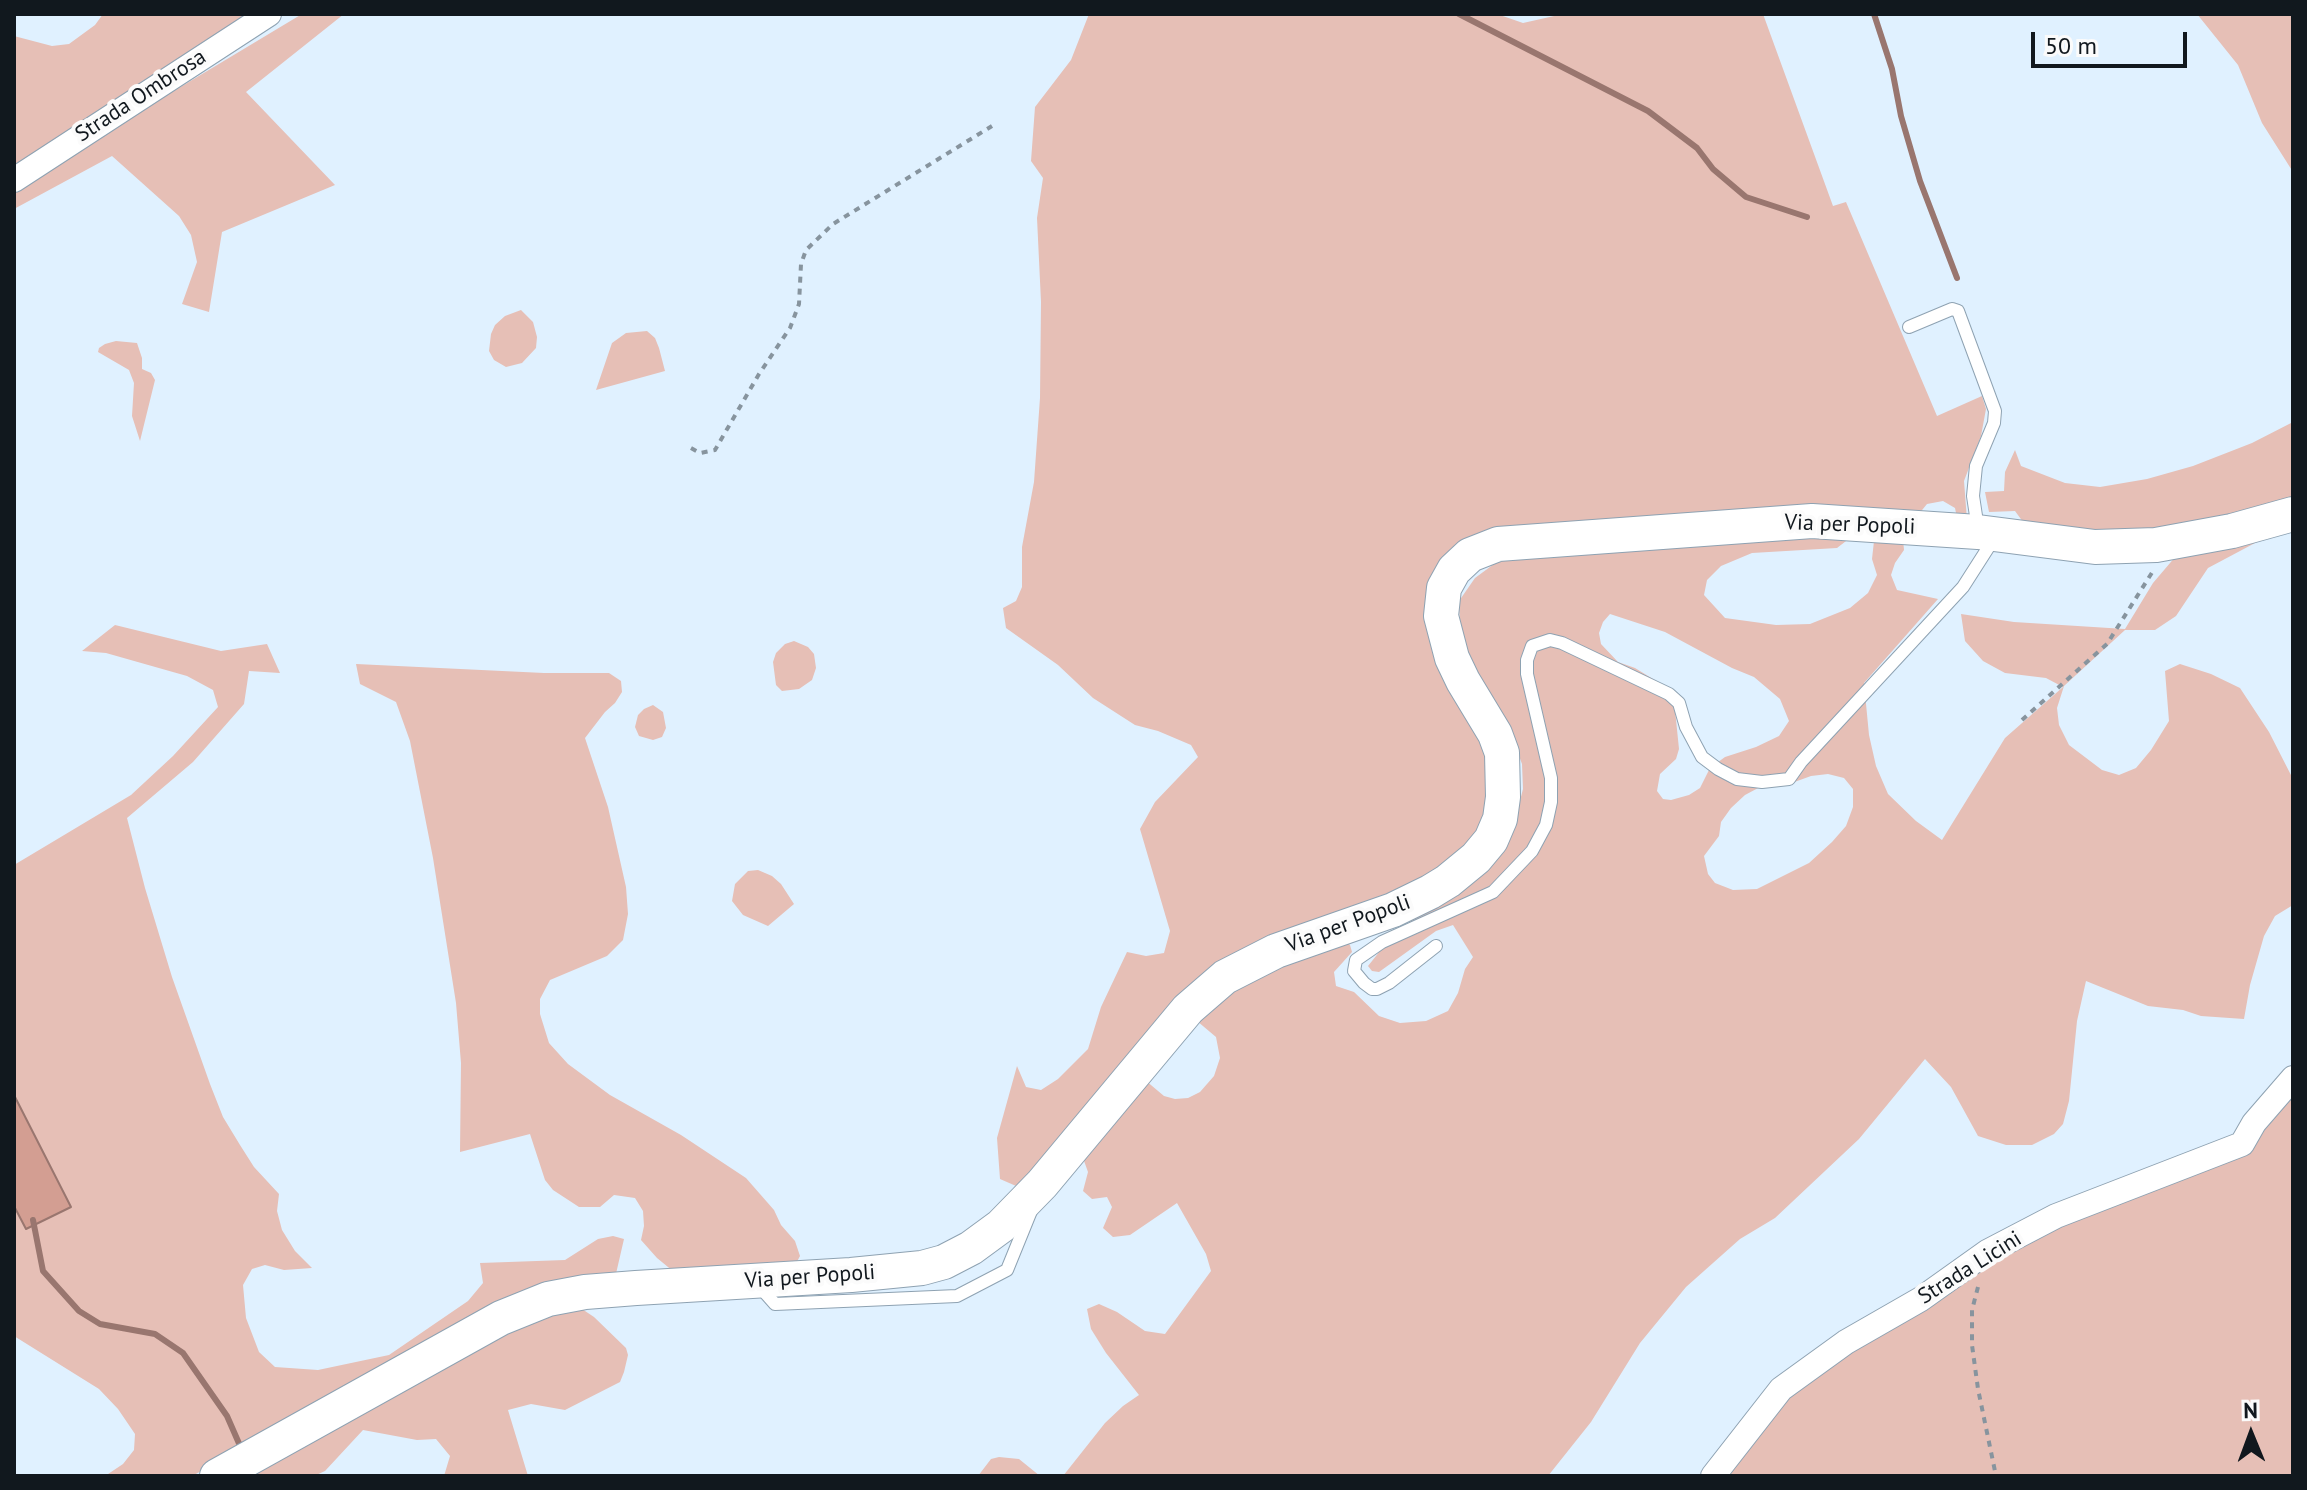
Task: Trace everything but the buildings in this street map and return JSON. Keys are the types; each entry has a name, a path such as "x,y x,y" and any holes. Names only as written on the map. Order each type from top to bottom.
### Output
{"main road":[{"name":"Via per Popoli","path":"217,1476 523,1307 548,1299 585,1292 894,1271 944,1262 971,1248 1001,1226 1042,1184 1188,1009 1225,977 1276,951 1388,925 1476,858 1491,840 1500,819 1504,771 1502,753 1495,734 1452,658 1441,616 1444,588 1454,570 1470,555 1498,544 1774,522 1840,521 1987,533 2095,547 2166,544 2232,531 2293,514"}],"street":[{"name":"Strada Ombrosa","path":"14,180 269,14"},
{"name":"Strada Licini","path":"1713,1476 1781,1389 1846,1342 1921,1299 1987,1252 2056,1216 2242,1144 2254,1123 2293,1078"}],"lane":[{"path":"1436,946 1389,983 1372,989 1354,971 1353,965 1388,925 1493,892 1532,851 1546,825 1551,802 1551,778 1527,674 1527,660 1532,646 1550,640 1562,643 1669,694 1679,703 1686,727 1702,757 1737,779 1762,782 1789,779 1801,762 1963,587 1990,548 1973,496 1976,466 1994,423 1995,411 1958,311 1952,309 1909,327"}],"path":[{"path":"691,448 700,453 715,450 790,328 799,304 801,264 806,250 833,224 992,126"},
{"path":"2022,720 2107,644 2147,582 2166,544"},
{"path":"1980,1282 1972,1310 1972,1345 1996,1476"}],"shaded area":[{"path":"103,14 257,14 14,167 14,36 52,46 69,44 95,25"},
{"path":"302,14 344,14 246,92 335,185 222,232 209,312 182,304 197,262 191,235 179,216 112,156 14,209 14,187"},
{"path":"1089,14 1497,14 1523,23 1563,14 1763,14 1833,206 1846,202 1937,416 1982,396 1986,409 1981,436 1964,481 1967,520 1957,518 1955,508 1943,501 1927,504 1918,515 1537,527 1433,598 1481,719 1495,808 1455,870 1272,945 1023,1189 1000,1179 997,1138 1017,1066 1026,1087 1041,1090 1058,1079 1088,1049 1101,1007 1127,952 1146,956 1164,953 1170,931 1140,829 1155,802 1198,757 1191,745 1135,725 1093,698 1058,665 1006,628 1003,608 1016,601 1022,587 1022,547 1034,482 1040,398 1041,302 1037,218 1043,178 1031,161 1035,107 1071,60"},
{"path":"2197,14 2293,14 2293,172 2262,123 2238,65"},
{"path":"521,310 533,322 536,348 522,363 506,367 494,360 489,351 491,334 505,316"},
{"path":"647,331 655,338 665,371 596,390 612,343 626,333"},
{"path":"116,341 137,343 142,369 151,373 155,380 140,441 132,416 134,383 129,370 98,352 105,344"},
{"path":"2293,422 2293,506 2149,537 2026,526 2015,511 1989,512 1985,492 2004,491 2005,472 2015,450 2021,466 2065,483 2100,487 2147,479 2193,466 2252,443"},
{"path":"1800,526 1863,528 1837,548 1752,553 1721,566 1707,580 1704,595 1725,618 1776,625 1810,624 1850,608 1868,593 1877,575 1872,559 1874,541 1880,536 1903,539 1904,550 1891,575 1897,590 1938,599 1864,683 1869,735 1876,766 1888,794 1942,840 2005,738 2063,687 2046,678 2005,673 1983,661 1965,641 1961,614 2014,622 2125,629 2153,583 2176,556 2287,526 2208,568 2176,616 2155,630 2125,630 2064,686 2057,708 2059,725 2069,745 2102,770 2119,775 2136,768 2169,721 2165,671 2180,664 2240,688 2269,732 2293,779 2293,905 2275,916 2264,936 2244,1019 2201,1016 2183,1010 2148,1006 2086,981 2077,1021 2069,1101 2063,1124 2054,1134 2032,1145 2006,1145 1978,1136 1951,1087 1925,1059 1859,1139 1775,1218 1740,1239 1686,1287 1640,1343 1591,1422 1548,1476 1063,1476 1105,1423 1139,1395 1091,1329 1087,1309 1099,1304 1145,1331 1165,1334 1211,1271 1206,1254 1177,1203 1130,1235 1113,1237 1103,1228 1112,1207 1107,1197 1092,1199 1083,1191 1088,1172 1083,1158 1145,1080 1164,1096 1175,1099 1188,1098 1200,1092 1214,1076 1220,1058 1216,1037 1197,1021 1253,974 1334,941 1343,939 1352,952 1334,972 1336,986 1354,992 1379,1016 1400,1023 1426,1021 1448,1011 1458,993 1465,969 1473,957 1453,925 1436,931 1379,972 1372,971 1368,966 1418,912 1456,886 1493,853 1514,824 1523,789 1522,764 1508,726 1473,669 1460,626 1459,601 1475,578 1494,564 1550,546","holes":["1610,614 1665,632 1754,677 1780,699 1789,721 1779,736 1725,757 1710,768 1700,788 1689,795 1663,799 1657,791 1660,774 1676,759 1679,749 1675,710 1666,687 1635,668 1618,662 1601,644 1599,633","1828,774 1844,778 1853,789 1853,807 1846,826 1832,842 1809,863 1757,889 1733,890 1715,883 1708,874 1704,856 1719,836 1721,822 1731,808 1760,787 1789,784"]},
{"path":"115,625 221,651 267,644 280,673 249,671 244,704 193,762 127,818 172,977 223,1117 254,1167 279,1194 277,1211 282,1230 295,1251 312,1268 284,1270 265,1265 252,1269 243,1285 246,1318 259,1352 275,1367 318,1370 389,1355 468,1301 483,1283 480,1263 565,1260 598,1239 613,1236 624,1239 615,1278 475,1324 192,1476 105,1476 123,1464 134,1450 135,1434 99,1389 14,1336 14,1206 26,1229 71,1207 14,1095 14,865 131,795 173,756 218,707 213,690 187,676 106,653 82,651"},
{"path":"794,641 808,647 814,654 816,668 812,680 799,689 782,691 776,685 773,662 776,653 785,644"},
{"path":"356,664 609,673 621,681 622,692 585,738 608,807 626,887 628,914 623,940 607,956 550,980 540,999 540,1014 549,1043 568,1064 610,1095 681,1135 746,1178 774,1210 781,1225 795,1241 800,1256 792,1271 679,1276 641,1240 643,1211 635,1198 614,1195 600,1207 579,1207 553,1190 545,1180 530,1134 460,1152 461,1063 456,1003 433,858 410,741 396,702 360,684"},
{"path":"653,705 663,712 666,728 662,737 653,740 639,736 635,727 638,715"},
{"path":"758,870 781,884 794,904 768,926 743,915 732,901 735,884 748,871"},
{"path":"2293,1084 2293,1476 1725,1476 1788,1391 2015,1244 2211,1159"},
{"path":"14,1095 71,1207 26,1229 14,1206"},
{"path":"582,1309 626,1348 628,1355 624,1372 620,1382 565,1410 531,1404 508,1410 528,1476 444,1476 450,1456 436,1439 417,1440 363,1430 325,1471 314,1476 237,1476 515,1320"},
{"path":"991,1459 1019,1459 1040,1476 978,1476"}],"waterway":[{"path":"1459,14 1648,111 1697,148 1713,169 1746,197 1807,217"},
{"path":"1874,14 1892,69 1901,116 1920,181 1957,278"},
{"path":"33,1220 43,1271 79,1311 100,1324 155,1334 183,1353 227,1416 241,1448"}]}
